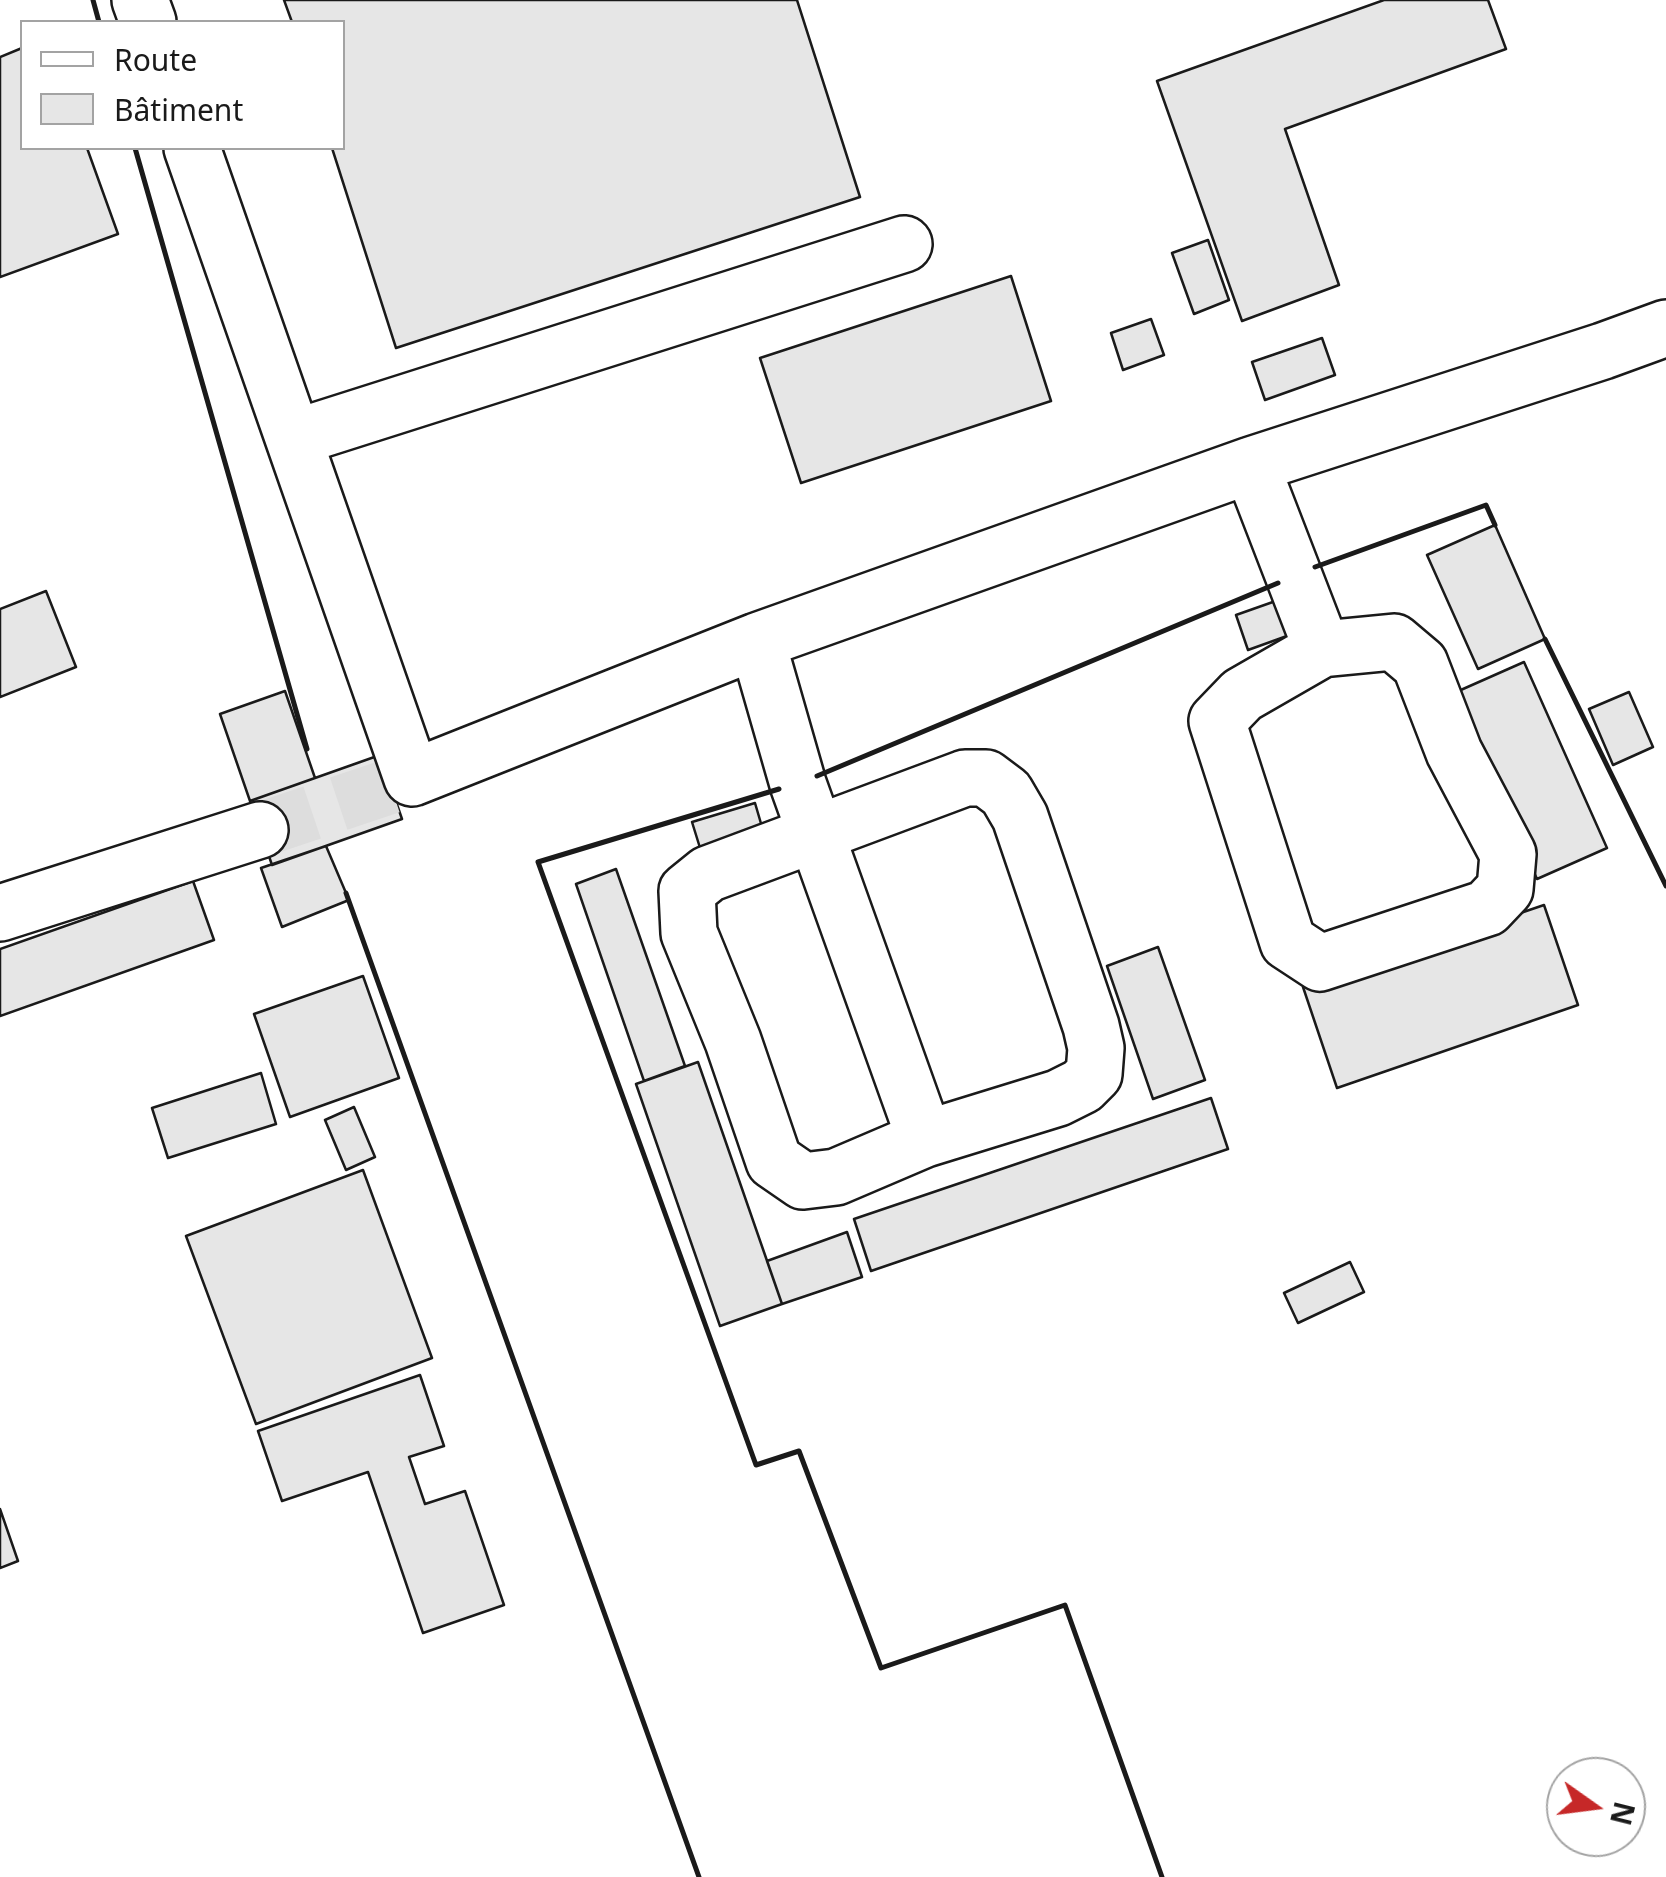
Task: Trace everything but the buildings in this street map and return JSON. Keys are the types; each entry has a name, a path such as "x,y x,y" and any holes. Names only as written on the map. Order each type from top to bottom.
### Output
{"lane":[{"path":"193,150 294,438 402,782 757,641 1252,465 1666,328"},
{"path":"294,438 904,244"},
{"path":"1252,465 1322,649"},
{"path":"757,641 798,784 924,1140"},
{"path":"1394,642 1420,664 1454,752 1508,854 1505,889 1488,908 1320,963 1288,942 1217,721 1242,694 1322,649 1394,642"},
{"path":"965,778 986,778 1006,793 1020,817 1091,1026 1096,1048 1094,1074 1082,1086 1058,1098 924,1140 836,1177 803,1181 774,1161 733,1041 689,932 687,891 708,874 816,833 965,778"},
{"path":"0,913 260,830"}],"tunnel":[{"path":"260,830 391,786"}],"wall":[{"path":"93,0 98,20"},
{"path":"136,150 307,749"},
{"path":"1315,567 1486,505 1495,525"},
{"path":"817,776 1278,583"},
{"path":"1545,639 1666,886"},
{"path":"779,789 538,862 756,1465 799,1451 881,1668 1065,1605 1162,1877"},
{"path":"346,893 699,1877"}]}
